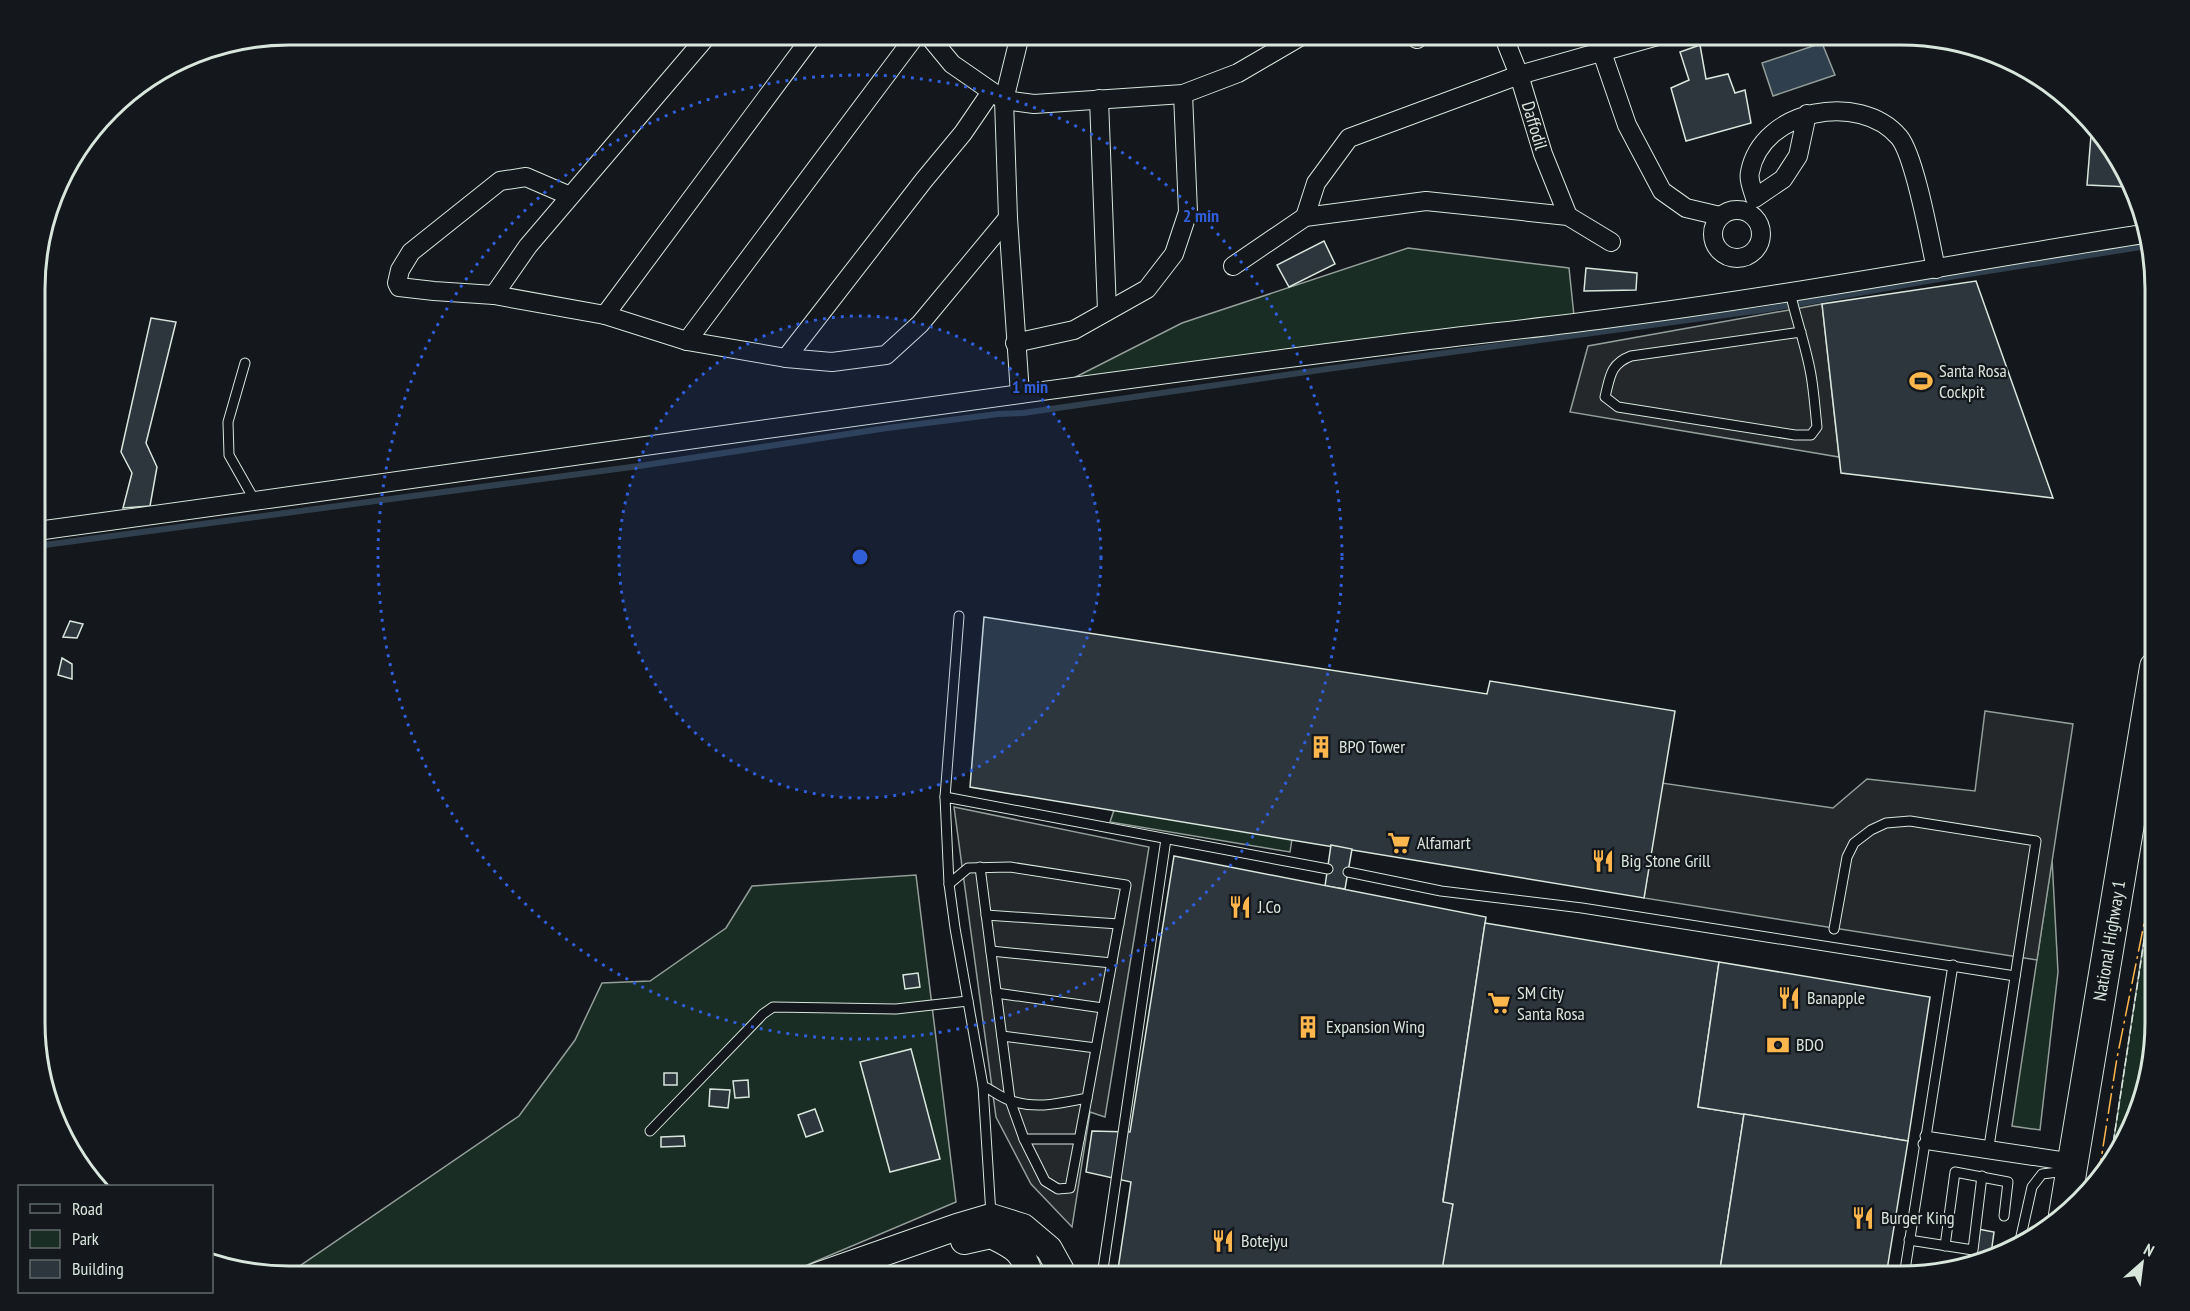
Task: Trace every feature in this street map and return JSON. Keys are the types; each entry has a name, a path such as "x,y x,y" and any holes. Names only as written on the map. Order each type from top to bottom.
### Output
{"highway":[{"name":"National Highway 1","path":"2066,1201 2145,727"}],"main road":[{"path":"991,1226 1025,1258 1027,1266"},
{"path":"883,1266 991,1226"},
{"path":"846,1266 957,1227 991,1226 1023,1227 1049,1249 1058,1266"}],"street":[{"path":"494,295 528,246 699,45"},
{"path":"605,315 805,45"},
{"path":"687,341 908,45"},
{"path":"937,45 952,64 997,96 1034,104 1183,94 1238,73 1285,45"},
{"path":"786,358 924,180 997,96 1016,45"},
{"name":"Daffodil","path":"1507,45 1544,154 1568,216"},
{"path":"1305,217 1316,183 1348,138 1594,45"},
{"path":"1600,45 1627,125 1662,191 1686,208 1720,216 1753,206 1783,179 1798,156 1807,114"},
{"path":"1015,343 1074,330 1147,289 1174,254 1188,212 1183,94"},
{"path":"997,96 1020,394"},
{"path":"1100,99 1107,311"},
{"path":"1720,216 1713,230 1715,246 1727,257 1743,258 1756,250 1762,234 1753,206 1749,173 1759,149 1778,129 1807,114 1851,111 1882,122 1900,138 1913,171 1936,269"},
{"path":"570,196 526,177 500,181 411,252 400,270 397,283 399,287 494,295 605,315 687,341 786,358 832,363 886,355 920,324 1008,218"},
{"path":"1233,266 1305,217 1426,201 1568,216 1611,242"},
{"path":"45,530 1385,345 1607,319 1792,301 2008,255 2139,235"}],"lane":[{"path":"1792,301 1801,332 1811,376 1817,427 1811,435 1795,435 1618,407 1605,397 1611,373 1618,361 1631,356 1801,332"},
{"path":"245,363 228,422 229,455 255,501"},
{"path":"959,616 945,797 949,884 984,1086 992,1200 991,1226"},
{"path":"945,797 1328,869"},
{"path":"1834,929 1847,857 1854,843 1871,830 1886,823 1910,821 2036,841 1989,1150"},
{"path":"1103,1266 1166,839"},
{"path":"949,884 968,868 980,867 1010,867 1126,885 1070,1188 1058,1189 1045,1181 1024,1139 1010,1100 980,867"},
{"path":"1348,872 1441,891 1582,908 2015,976"},
{"path":"986,915 1119,924"},
{"path":"991,951 1112,963"},
{"path":"1906,1266 1953,965"},
{"path":"996,993 1103,1008"},
{"path":"650,1131 763,1014 773,1007 896,1009 968,1001"},
{"path":"1002,1036 1096,1048"},
{"path":"984,1086 1010,1100 1048,1106 1086,1098"},
{"path":"1024,1139 1079,1139"},
{"path":"1924,1140 2072,1164"},
{"path":"2021,1234 2032,1187 2042,1174 2072,1164"},
{"path":"1944,1246 1955,1172 2008,1182 2004,1216"},
{"path":"1909,1240 1973,1250 1982,1176"}],"green space":[{"path":"1408,248 1569,268 1574,316 1058,386 1182,323"},
{"path":"1114,810 1292,839 1290,852 1110,822"},
{"path":"2052,859 2058,972 2040,1130 2012,1126"},
{"path":"916,875 956,1202 805,1266 300,1266 519,1116 575,1040 602,983 650,981 726,928 752,886"},
{"path":"2145,933 2143,1054 2132,1100 2113,1142"}],"shaded area":[{"path":"1822,304 1839,457 1570,412 1588,346"},
{"path":"1985,711 2073,724 2037,960 1644,898 1662,783 1833,808 1867,779 1975,791"},
{"path":"954,807 1149,847 1105,1117 1090,1112 1072,1227 1031,1184 996,1117"}],"water":[{"path":"1816,45 1823,45 1835,75 1773,96 1762,63"}],"building":[{"path":"1700,45 1706,79 1728,74 1735,93 1745,90 1751,123 1686,141 1671,88 1689,80 1680,52"},
{"path":"2091,136 2122,187 2087,185"},
{"path":"1324,241 1335,264 1289,287 1277,265"},
{"path":"1586,268 1637,273 1636,290 1584,291"},
{"name":"Santa Rosa Cockpit","path":"1976,281 2053,498 1841,473 1822,304"},
{"path":"151,318 176,322 146,443 157,467 150,506 123,508 132,473 121,452"},
{"name":"BPO Tower","path":"984,617 1487,694 1490,681 1675,711 1644,898 970,787"},
{"path":"70,621 83,624 77,638 63,637"},
{"path":"62,658 72,664 72,679 58,675"},
{"path":"1331,845 1352,849 1345,889 1325,886"},
{"name":"Expansion Wing","path":"1174,856 1486,917 1443,1200 1453,1204 1444,1266 1118,1266 1131,1182 1086,1172 1092,1131 1130,1132"},
{"path":"1485,923 1719,962 1698,1107 1744,1114 1721,1266 1443,1266 1453,1204 1443,1202"},
{"path":"1719,962 1930,997 1908,1141 1698,1107"},
{"path":"918,973 920,987 905,989 903,975"},
{"path":"911,1049 940,1159 890,1172 860,1062"},
{"path":"664,1073 677,1073 677,1085 664,1085"},
{"path":"748,1080 749,1097 735,1098 733,1081"},
{"path":"710,1089 730,1090 728,1108 709,1106"},
{"path":"815,1109 823,1131 806,1137 798,1115"},
{"path":"1744,1114 1908,1141 1888,1266 1721,1266"},
{"path":"684,1136 685,1146 661,1147 661,1137"},
{"path":"1978,1229 1994,1232 1992,1248 1974,1255"}],"waterway":[{"path":"45,545 639,466 887,428 1023,413 1762,310 2141,247"}],"fence":[{"path":"2113,1141 2145,935"}],"power":[{"path":"2101,1162 2117,1058 2145,919"}],"place":[{"name":"Santa Rosa Cockpit","path":"1921,381"},
{"name":"BPO Tower","path":"1321,747"},
{"name":"Alfamart","path":"1399,843"},
{"name":"Big Stone Grill","path":"1603,861"},
{"name":"J.Co","path":"1240,907"},
{"name":"Banapple","path":"1789,998"},
{"name":"SM City Santa Rosa","path":"1499,1003"},
{"name":"Expansion Wing","path":"1308,1027"},
{"name":"BDO","path":"1778,1045"},
{"name":"Burger King","path":"1863,1218"},
{"name":"Botejyu","path":"1223,1241"}]}
